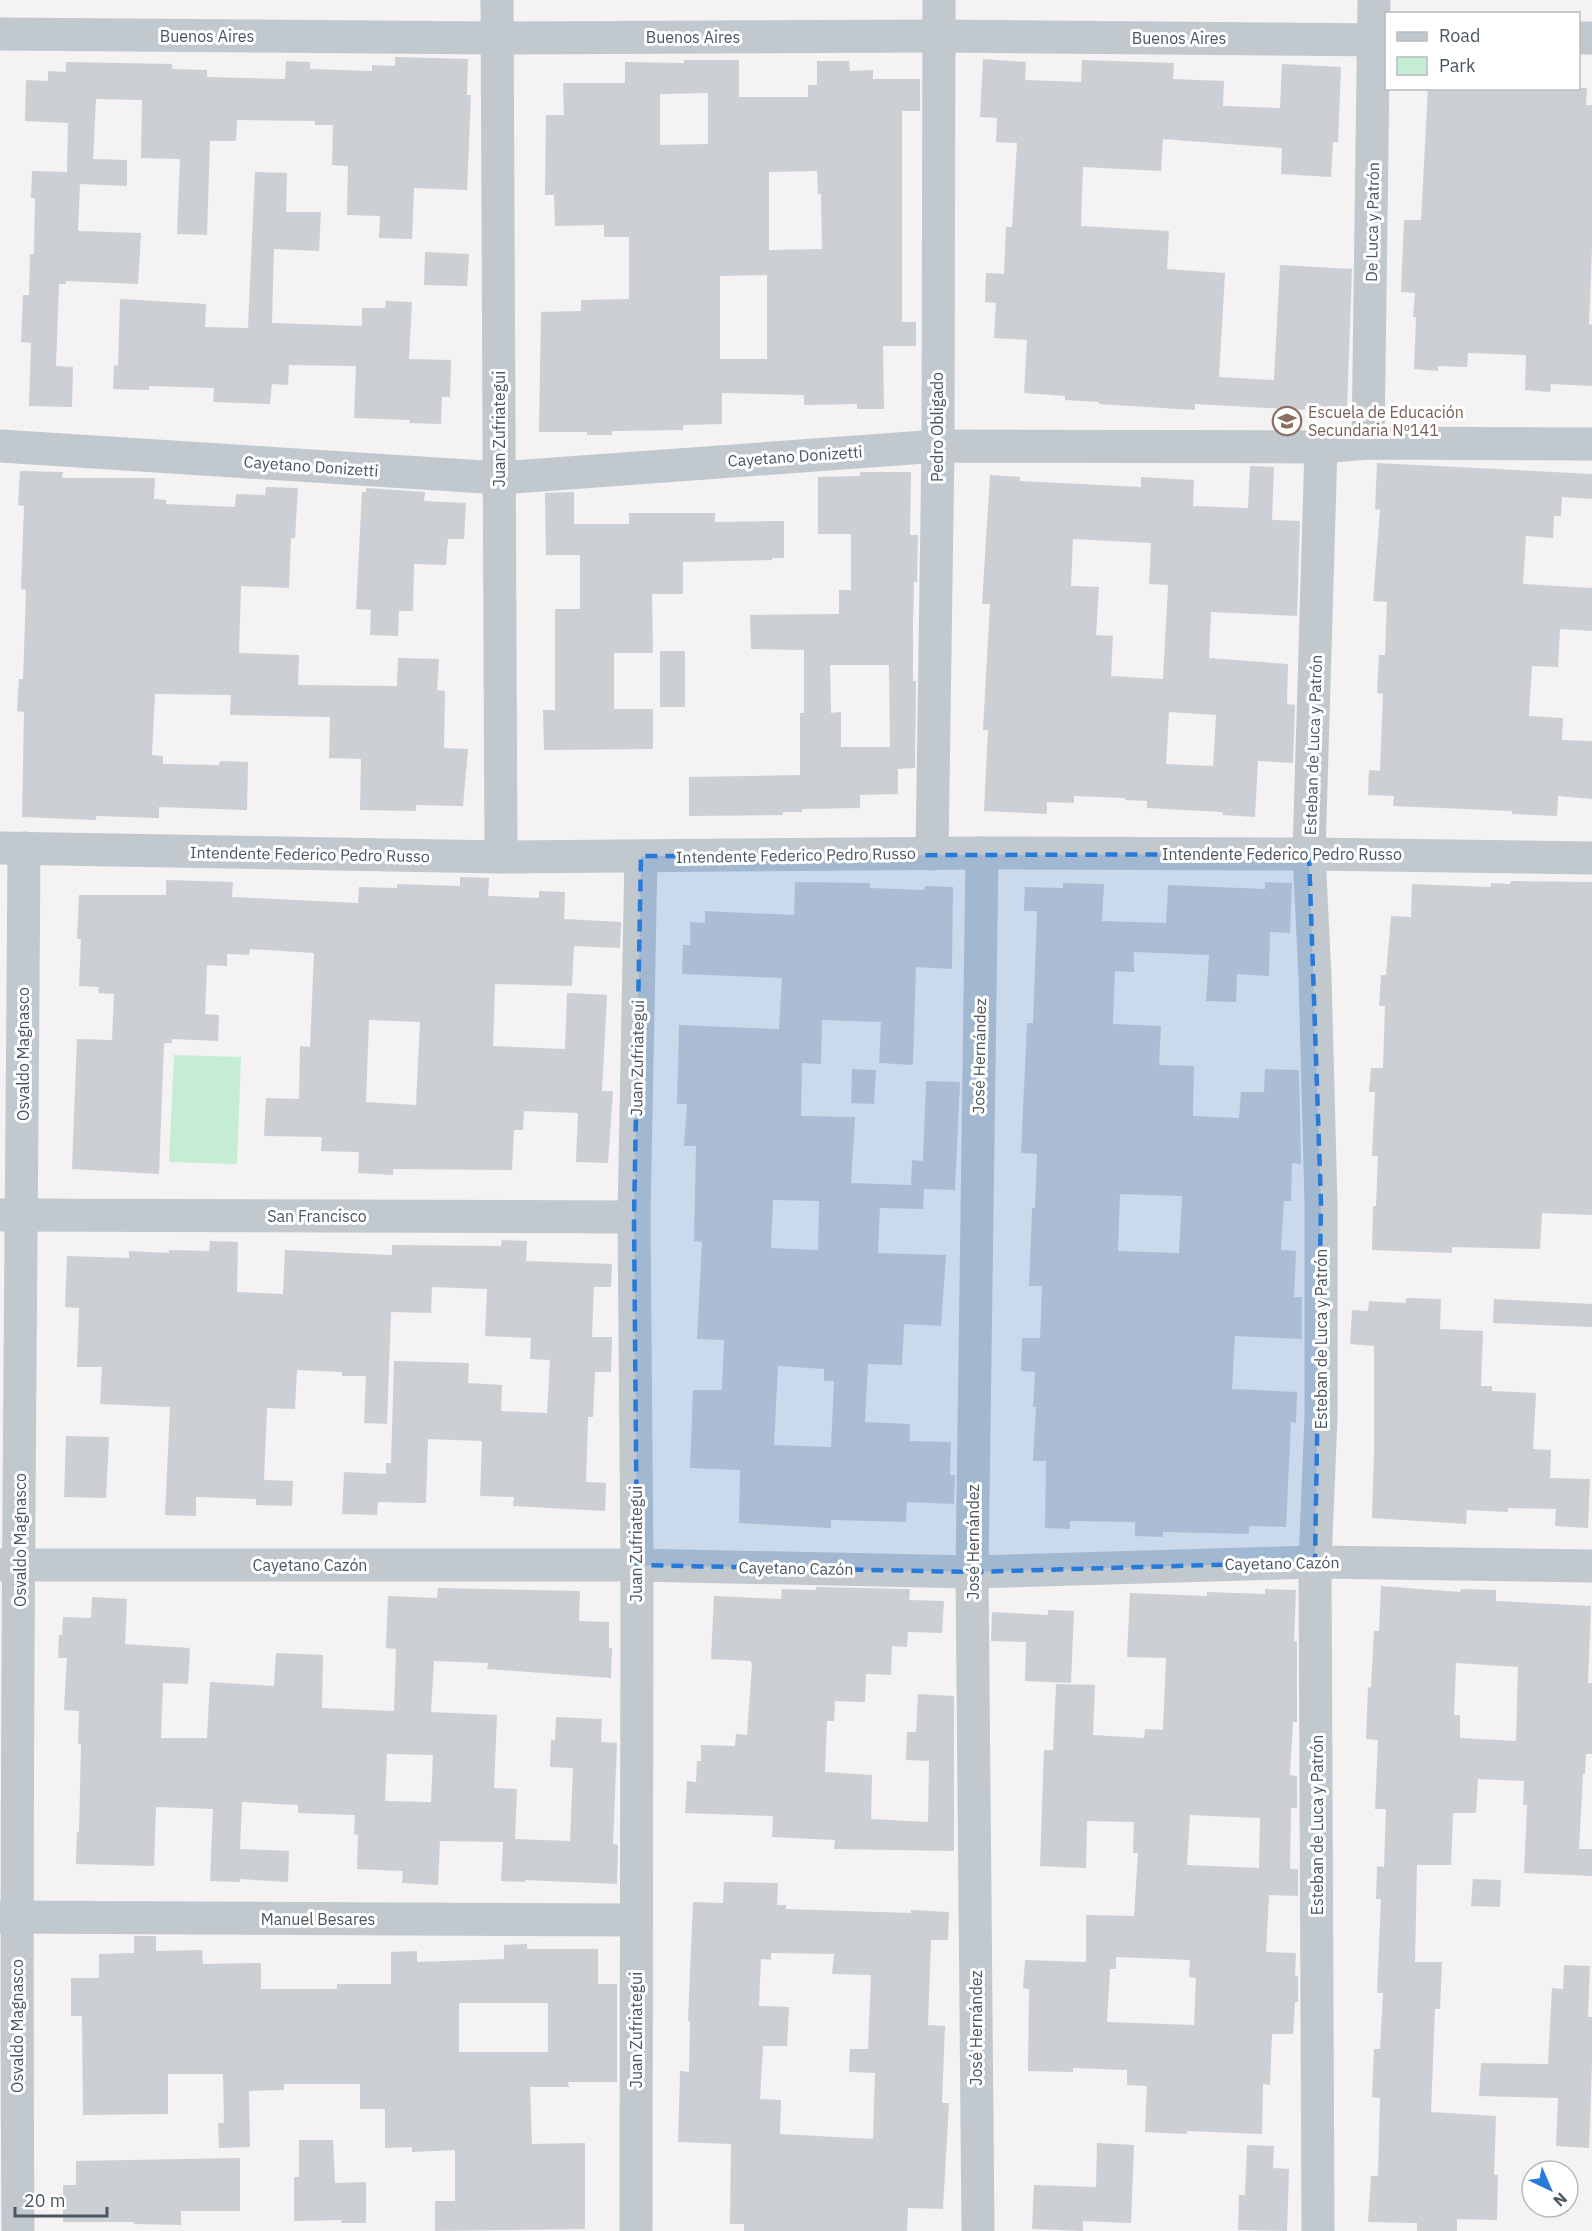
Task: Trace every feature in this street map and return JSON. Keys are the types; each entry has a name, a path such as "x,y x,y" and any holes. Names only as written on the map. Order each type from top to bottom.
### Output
{"street":[{"name":"Juan Zufriategui","path":"497,0 501,857"},
{"name":"Pedro Obligado","path":"932,854 938,446 939,0"},
{"name":"De Luca y Patrón","path":"1368,443 1380,40 1374,0"},
{"name":"Buenos Aires","path":"0,34 497,38 939,36 1380,40"},
{"name":"Cayetano Donizetti","path":"0,446 500,478 938,446 1321,447 1368,443 1592,444"},
{"name":"Esteban de Luca y Patrón","path":"1318,2231 1315,1562 1321,1416 1321,1203 1316,977 1309,854 1321,447"},
{"name":"Intendente Federico Pedro Russo","path":"12,848 501,857 982,853 1592,858"},
{"name":"Osvaldo Magnasco","path":"12,848 8,1917 18,2231"},
{"name":"José Hernández","path":"978,2231 972,1572 982,853"},
{"name":"Juan Zufriategui","path":"636,2231 637,1565 634,1217 641,856"},
{"name":"San Francisco","path":"11,1215 634,1217"},
{"name":"Cayetano Cazón","path":"10,1565 637,1565 972,1572 1315,1562 1592,1566"},
{"name":"Manuel Besares","path":"8,1917 636,1920"}],"highlighted area":[{"path":"1309,854 1321,1203 1315,1562 972,1572 637,1565 634,1217 641,856"}],"green space":[{"path":"174,1055 241,1057 237,1164 169,1162"}],"building":[{"path":"395,57 468,59 467,95 471,95 467,190 414,188 412,239 379,238 380,216 347,215 348,166 332,165 333,125 315,125 315,121 237,120 236,141 210,141 207,235 177,234 180,159 141,158 142,100 96,99 93,159 127,160 127,186 80,184 78,231 141,233 138,284 66,281 66,284 59,284 56,366 73,367 72,407 29,406 31,343 21,342 23,295 29,295 30,254 34,254 35,198 31,198 32,171 67,172 68,123 25,121 26,80 48,81 48,71 66,72 66,62 172,64 172,69 207,70 207,77 285,79 286,61 310,62 310,69 372,71 372,65 395,66"},
{"path":"983,59 1026,62 1025,80 1081,82 1082,60 1174,63 1173,79 1224,81 1223,106 1280,108 1282,64 1341,67 1338,142 1333,142 1331,177 1281,174 1282,148 1163,139 1161,171 1083,167 1081,226 1169,231 1167,269 1225,273 1219,377 1274,380 1280,265 1352,269 1347,408 1305,406 1305,410 1195,404 1195,410 1099,404 1099,402 1065,400 1065,396 1024,393 1027,340 994,338 996,303 985,302 986,273 1004,274 1006,227 1012,227 1017,143 996,142 997,118 980,117"},
{"path":"684,60 739,60 739,97 808,97 808,85 817,85 817,61 849,61 850,71 873,70 873,79 920,79 920,111 902,111 902,322 916,322 916,346 883,346 884,409 857,409 857,404 804,405 804,395 722,393 722,424 683,425 683,430 612,431 612,435 587,435 587,432 539,432 541,312 581,311 581,300 629,299 629,237 604,237 604,225 555,226 554,195 545,195 546,115 564,115 563,83 625,83 625,62 684,63","holes":["708,93 708,144 660,145 660,94","817,171 818,194 821,194 822,249 769,250 769,172","767,275 767,359 720,359 720,276"]},
{"path":"1580,88 1587,88 1586,105 1592,105 1592,247 1589,324 1592,325 1592,386 1551,384 1550,392 1525,390 1526,355 1468,353 1467,367 1438,366 1438,371 1414,369 1415,293 1401,292 1404,220 1421,220 1428,90 1580,90"},
{"path":"255,172 287,173 286,212 321,212 319,251 274,249 272,323 362,326 362,308 385,308 386,301 412,302 409,359 451,360 450,397 442,397 441,424 409,423 410,420 354,418 356,366 289,365 288,385 272,384 270,404 213,402 214,388 149,386 149,390 113,389 114,365 118,366 120,299 206,304 205,327 248,328"},
{"path":"425,252 469,254 467,286 424,285"},
{"path":"1377,463 1592,474 1592,499 1562,497 1561,516 1554,516 1553,538 1526,536 1523,584 1592,588 1592,631 1560,629 1558,667 1532,666 1529,716 1563,718 1562,740 1592,741 1592,799 1558,796 1557,816 1512,814 1512,811 1393,806 1394,796 1368,795 1369,770 1380,771 1383,694 1377,693 1379,655 1385,655 1387,602 1373,601 1380,510 1375,509"},
{"path":"1250,466 1274,467 1272,520 1300,521 1297,616 1211,612 1209,658 1288,664 1287,704 1295,705 1293,763 1258,761 1255,817 1223,815 1223,812 1147,808 1147,801 1125,800 1125,798 1074,796 1074,803 1047,802 1047,814 984,811 988,730 983,730 990,604 982,604 990,475 1020,477 1020,481 1141,487 1141,477 1194,480 1193,506 1248,508","holes":["1073,539 1151,543 1149,584 1168,585 1163,679 1111,676 1113,636 1096,635 1099,587 1071,586","1169,712 1216,715 1213,766 1166,764"]},
{"path":"20,471 63,472 62,478 155,478 154,499 166,500 166,504 235,507 236,494 265,495 266,487 298,488 295,538 291,538 289,588 241,586 239,653 299,655 298,685 397,686 398,658 439,659 437,690 445,691 444,748 468,749 463,806 416,805 416,811 360,810 361,759 329,758 330,717 230,715 231,695 155,694 152,755 163,756 163,764 219,765 220,761 248,762 247,810 159,807 159,818 96,816 96,820 22,817 24,712 17,711 19,679 23,679 26,590 21,589 24,506 18,505"},
{"path":"860,472 911,472 910,535 918,535 913,627 913,681 916,681 915,768 898,769 898,794 860,795 860,808 802,809 802,812 783,812 783,815 689,816 689,777 800,775 800,713 804,713 804,650 751,649 750,615 839,614 839,590 851,590 851,534 818,534 818,477 860,476","holes":["830,665 889,665 890,747 841,747 841,712 831,713"]},
{"path":"366,488 425,492 424,501 466,503 464,539 448,539 446,565 414,564 413,611 399,611 398,636 370,635 371,610 356,609 362,492 366,492"},
{"path":"574,492 574,524 629,524 629,513 715,513 715,522 784,521 784,558 683,562 683,594 652,594 653,653 614,653 614,709 653,709 653,749 544,750 543,710 555,710 555,609 580,609 580,555 546,555 545,493"},
{"path":"660,651 685,651 685,707 660,707"},
{"path":"460,877 489,878 488,896 539,898 539,891 565,892 564,919 621,922 620,948 574,946 572,986 495,984 493,1046 565,1049 567,993 607,995 602,1091 613,1091 608,1163 576,1162 578,1113 524,1111 523,1130 514,1130 512,1170 393,1169 393,1175 358,1173 359,1152 321,1151 322,1137 264,1136 266,1098 299,1099 300,1046 310,1047 314,953 250,949 249,955 227,954 227,966 207,965 205,1014 219,1015 218,1041 172,1039 172,1043 164,1043 159,1174 72,1169 77,1039 112,1040 114,994 98,993 99,987 79,986 81,939 77,939 79,895 166,895 166,880 233,882 232,897 358,903 359,887 397,888 397,884 460,886","holes":["369,1020 420,1022 416,1105 366,1102"]},
{"path":"1511,881 1592,882 1592,1215 1542,1213 1540,1249 1452,1247 1452,1253 1372,1250 1373,1206 1376,1206 1378,1156 1372,1156 1375,1092 1369,1092 1371,1068 1383,1068 1385,1006 1379,1006 1381,975 1386,975 1391,916 1411,917 1412,884 1491,887 1491,883 1510,884"},
{"path":"795,882 870,883 870,888 924,890 925,886 953,887 952,969 916,967 913,1065 879,1063 881,1022 822,1020 821,1064 802,1063 801,1116 855,1117 851,1183 911,1185 912,1160 923,1161 926,1081 960,1082 955,1190 924,1189 923,1209 880,1208 878,1253 946,1255 941,1326 904,1324 902,1365 868,1364 865,1422 910,1424 910,1441 951,1442 950,1475 955,1475 954,1504 907,1502 906,1522 831,1520 831,1528 739,1523 740,1470 690,1468 693,1390 722,1390 724,1340 697,1339 702,1242 694,1241 696,1146 684,1146 687,1104 677,1104 679,1025 779,1029 782,978 682,974 683,945 690,945 690,922 705,923 705,911 794,915","holes":["773,1200 819,1201 818,1250 771,1248","778,1366 824,1369 824,1381 834,1381 831,1447 774,1445"]},
{"path":"1265,882 1292,883 1290,933 1270,932 1269,976 1237,974 1236,1002 1206,1001 1209,955 1134,952 1134,972 1115,971 1113,1024 1161,1026 1159,1065 1194,1066 1193,1116 1239,1118 1241,1092 1264,1092 1265,1069 1299,1070 1301,1164 1292,1163 1291,1201 1284,1201 1281,1250 1296,1251 1294,1297 1302,1297 1302,1339 1235,1336 1232,1389 1297,1392 1296,1423 1291,1422 1286,1527 1249,1526 1249,1534 1163,1532 1163,1537 1135,1536 1135,1522 1070,1521 1070,1529 1045,1528 1046,1461 1033,1461 1035,1372 1021,1371 1022,1338 1040,1338 1042,1286 1029,1286 1037,1154 1021,1153 1027,1023 1033,1023 1037,911 1024,911 1025,887 1063,888 1063,883 1104,884 1102,921 1166,923 1168,885 1265,889","holes":["1120,1194 1182,1196 1179,1253 1118,1251"]},
{"path":"852,1069 876,1070 874,1104 851,1103"},
{"path":"502,1240 527,1241 526,1261 612,1264 611,1287 594,1287 592,1337 612,1337 611,1372 595,1372 593,1417 588,1417 586,1482 606,1483 605,1511 513,1506 514,1497 480,1496 482,1441 428,1439 426,1503 378,1502 377,1515 342,1514 344,1472 386,1474 386,1463 391,1463 394,1361 469,1363 468,1383 502,1385 501,1411 547,1413 550,1360 530,1359 531,1338 485,1336 487,1289 432,1287 431,1313 391,1312 387,1424 364,1423 366,1376 342,1376 342,1372 297,1370 295,1409 267,1408 264,1480 293,1481 292,1506 256,1505 256,1499 196,1497 196,1516 165,1515 170,1407 100,1404 102,1367 77,1367 79,1308 65,1307 67,1256 129,1258 129,1251 169,1253 169,1250 209,1251 210,1241 238,1242 237,1292 283,1294 285,1250 392,1255 392,1245 501,1246"},
{"path":"1406,1298 1441,1299 1440,1329 1483,1331 1481,1386 1492,1386 1492,1391 1536,1393 1533,1449 1551,1450 1550,1478 1590,1479 1588,1528 1555,1526 1556,1509 1508,1508 1508,1512 1467,1510 1466,1524 1372,1518 1374,1346 1350,1344 1352,1310 1368,1311 1369,1301 1406,1303"},
{"path":"1494,1299 1592,1304 1592,1327 1493,1323"},
{"path":"66,1436 109,1437 106,1498 64,1497"},
{"path":"1381,1586 1460,1592 1461,1589 1496,1590 1496,1601 1591,1606 1588,1683 1592,1683 1592,1754 1586,1754 1585,1774 1583,1774 1579,1849 1592,1849 1592,1876 1524,1873 1527,1805 1523,1805 1524,1781 1478,1779 1476,1813 1453,1813 1451,1865 1417,1865 1415,1962 1442,1962 1440,2009 1435,2009 1431,2112 1496,2116 1494,2175 1498,2175 1497,2220 1457,2219 1457,2231 1417,2231 1417,2223 1368,2222 1371,2176 1378,2176 1380,2098 1372,2097 1374,2049 1380,2049 1383,1993 1377,1993 1381,1899 1376,1899 1377,1866 1384,1867 1386,1809 1375,1809 1378,1740 1366,1739 1368,1687 1371,1688 1374,1631 1379,1631","holes":["1456,1663 1518,1667 1516,1741 1460,1738 1460,1715 1454,1715"]},
{"path":"816,1587 910,1589 909,1600 944,1601 942,1633 908,1632 907,1647 892,1646 891,1675 866,1674 865,1702 835,1701 834,1721 827,1721 825,1772 872,1775 871,1819 928,1822 929,1761 906,1760 907,1732 916,1732 918,1694 954,1696 954,1851 834,1849 835,1840 772,1837 773,1816 685,1813 687,1781 696,1782 697,1761 701,1761 701,1745 735,1746 736,1734 747,1735 752,1664 750,1661 711,1659 714,1596 781,1599 782,1589 816,1590"},
{"path":"438,1588 580,1591 579,1621 609,1622 609,1648 612,1648 611,1678 487,1669 488,1663 434,1661 431,1712 497,1715 494,1788 517,1789 515,1839 570,1841 573,1768 550,1767 551,1740 555,1740 556,1717 602,1719 601,1742 617,1743 613,1844 618,1845 617,1884 501,1881 503,1842 440,1841 438,1885 402,1883 403,1871 357,1869 358,1835 354,1834 355,1815 298,1813 298,1805 242,1802 240,1849 289,1851 288,1882 240,1879 240,1882 210,1881 213,1809 156,1807 154,1866 76,1864 81,1744 78,1744 79,1711 64,1710 67,1658 58,1658 63,1617 91,1618 92,1597 127,1599 125,1644 190,1648 188,1684 163,1683 161,1738 207,1738 210,1682 274,1686 276,1653 323,1655 322,1708 394,1711 396,1649 386,1648 388,1596 437,1598","holes":["387,1754 433,1755 431,1802 385,1801"]},
{"path":"1265,1589 1296,1590 1294,1641 1297,1641 1297,1722 1293,1722 1290,1775 1297,1776 1297,1808 1291,1808 1290,1869 1298,1869 1298,1896 1269,1895 1266,1952 1296,1953 1295,1976 1298,1976 1298,2002 1295,2002 1293,2034 1272,2034 1270,2085 1263,2084 1262,2134 1145,2132 1147,2086 1127,2085 1127,2070 1073,2068 1073,2072 1028,2071 1029,1989 1023,1988 1025,1960 1086,1962 1086,1915 1134,1916 1138,1853 1133,1853 1134,1822 1087,1821 1086,1868 1040,1866 1044,1750 1053,1750 1056,1684 1095,1685 1093,1735 1144,1738 1145,1729 1163,1730 1166,1658 1127,1657 1130,1593 1207,1596 1207,1592 1265,1594","holes":["1190,1815 1260,1818 1259,1868 1187,1865","1116,1957 1190,1960 1189,1977 1196,1978 1194,2025 1107,2022 1110,1969 1116,1969"]},
{"path":"1048,1610 1074,1611 1071,1683 1025,1681 1026,1642 991,1641 992,1612 1048,1615"},
{"path":"1473,1879 1501,1880 1500,1907 1471,1906"},
{"path":"724,1882 778,1883 777,1905 786,1905 786,1909 949,1912 948,1940 931,1940 928,2025 945,2026 942,2103 949,2103 943,2209 908,2208 907,2231 744,2231 744,2224 730,2224 731,2144 678,2142 680,2071 689,2072 690,2021 688,2021 693,1902 723,1903","holes":["771,1953 834,1954 832,1974 871,1975 868,2049 850,2049 849,2072 875,2073 873,2139 780,2134 781,2100 760,2099 763,2046 787,2046 789,2007 759,2006 761,1959 771,1960"]},
{"path":"134,1936 156,1936 156,1951 202,1950 203,1964 261,1963 261,1989 337,1989 337,1984 391,1984 391,1952 417,1951 417,1962 504,1959 504,1945 527,1944 527,1949 598,1949 598,1984 617,1984 617,2082 568,2082 569,2087 530,2087 532,2144 585,2143 585,2229 435,2231 435,2201 455,2201 455,2150 412,2152 412,2147 385,2148 385,2109 360,2109 360,2084 284,2084 284,2090 249,2091 250,2147 219,2148 218,2123 224,2123 223,2074 168,2074 168,2114 83,2115 82,2016 71,2016 71,1978 99,1978 99,1954 134,1953","holes":["459,2003 548,2003 548,2052 459,2052"]},
{"path":"1564,1965 1590,1966 1588,2017 1592,2017 1592,2062 1589,2148 1556,2146 1558,2098 1479,2096 1481,2063 1548,2064 1552,1988 1563,1989"},
{"path":"299,2140 333,2140 335,2183 366,2182 366,2223 341,2223 341,2220 294,2221 294,2177 299,2177"},
{"path":"1097,2143 1134,2145 1131,2223 1083,2221 1083,2231 1032,2229 1034,2185 1096,2187"},
{"path":"1247,2145 1274,2146 1273,2168 1289,2169 1287,2231 1238,2230 1239,2195 1245,2195"},
{"path":"240,2158 240,2211 181,2211 181,2225 134,2224 134,2222 63,2222 63,2185 76,2185 76,2161"}],"place":[{"name":"Escuela de Educación Secundaria Nº141","path":"1287,421"}]}
